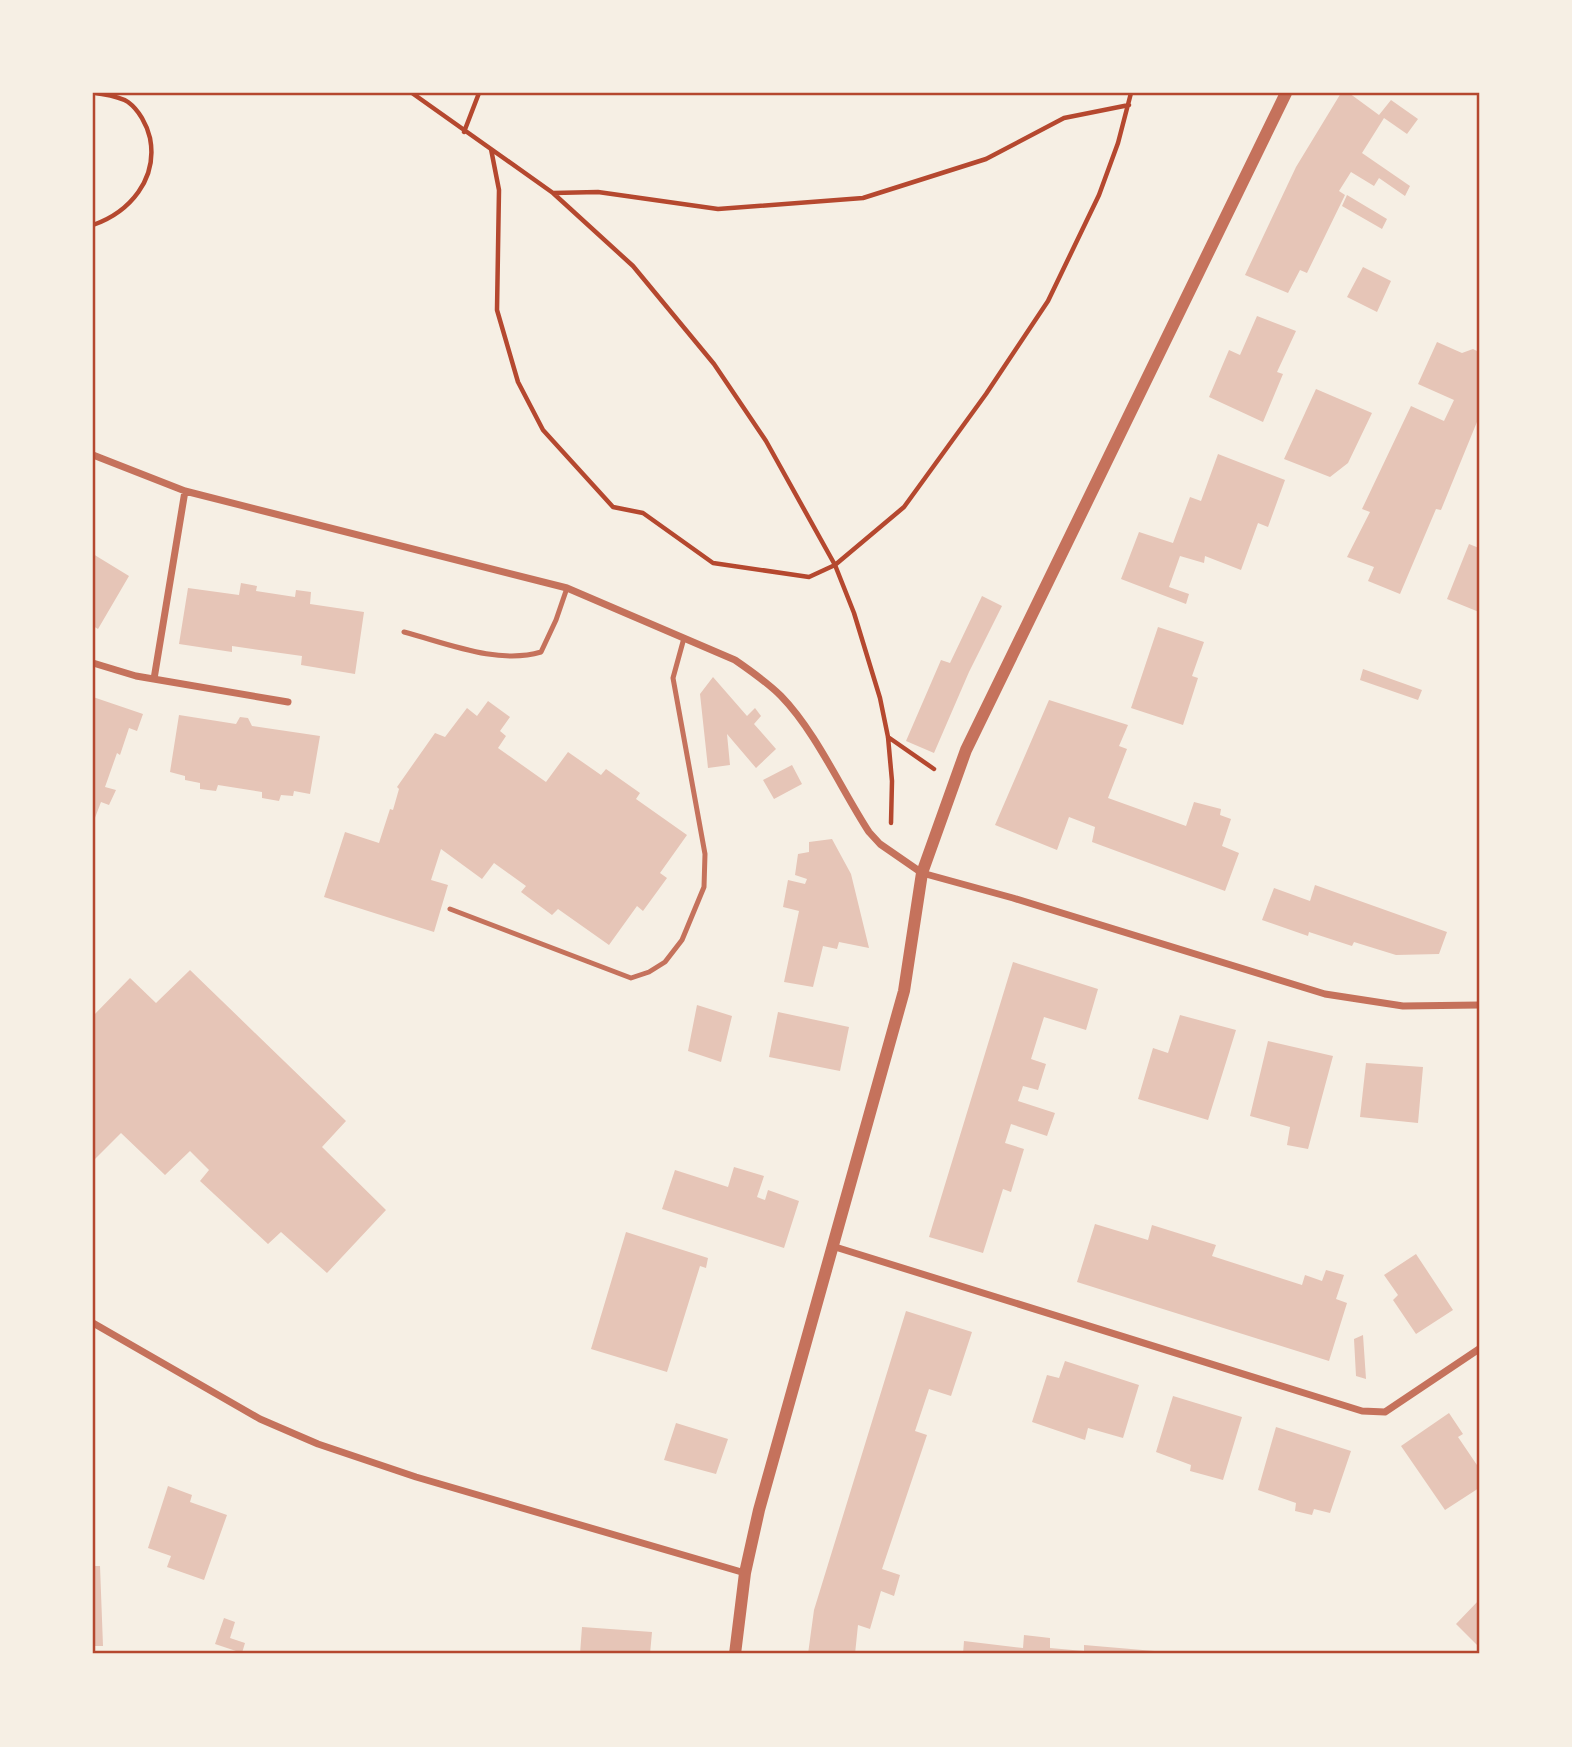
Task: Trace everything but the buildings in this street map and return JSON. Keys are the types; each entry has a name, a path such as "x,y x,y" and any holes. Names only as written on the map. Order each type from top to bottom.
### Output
{"street":[{"path":"734,1654 744,1573 759,1510 904,990 922,873 966,750 1286,93"},
{"path":"93,455 185,491 567,588 735,660 781,696 800,719 869,832 890,851 922,873 1013,898 1325,994 1403,1006 1479,1005"},
{"path":"154,679 185,491"},
{"path":"93,663 154,679 288,702"},
{"path":"832,1247 1362,1411 1385,1412 1479,1349"},
{"path":"93,1323 260,1419 318,1444 416,1477 744,1573"}],"lane":[{"path":"404,632 489,654 529,655 541,652 567,588"},
{"path":"450,909 631,978 649,972 665,962 682,940 704,887 705,854 673,678 684,638"}],"path":[{"path":"93,225 113,215 135,198 143,186 152,160 149,134 137,111 128,102 96,93"},
{"path":"412,93 552,193 634,266 714,363 766,441 835,565 880,698 888,737 892,781 890,851"},
{"path":"464,132 479,93"},
{"path":"492,149 499,190 497,310 518,382 543,430 613,508 643,513 713,563 809,577 835,565 904,507 986,394 1048,301 1099,195 1131,93"},
{"path":"552,193 598,192 719,209 863,198 986,159 1064,118 1129,105"},
{"path":"888,737 929,765 953,786"}]}
